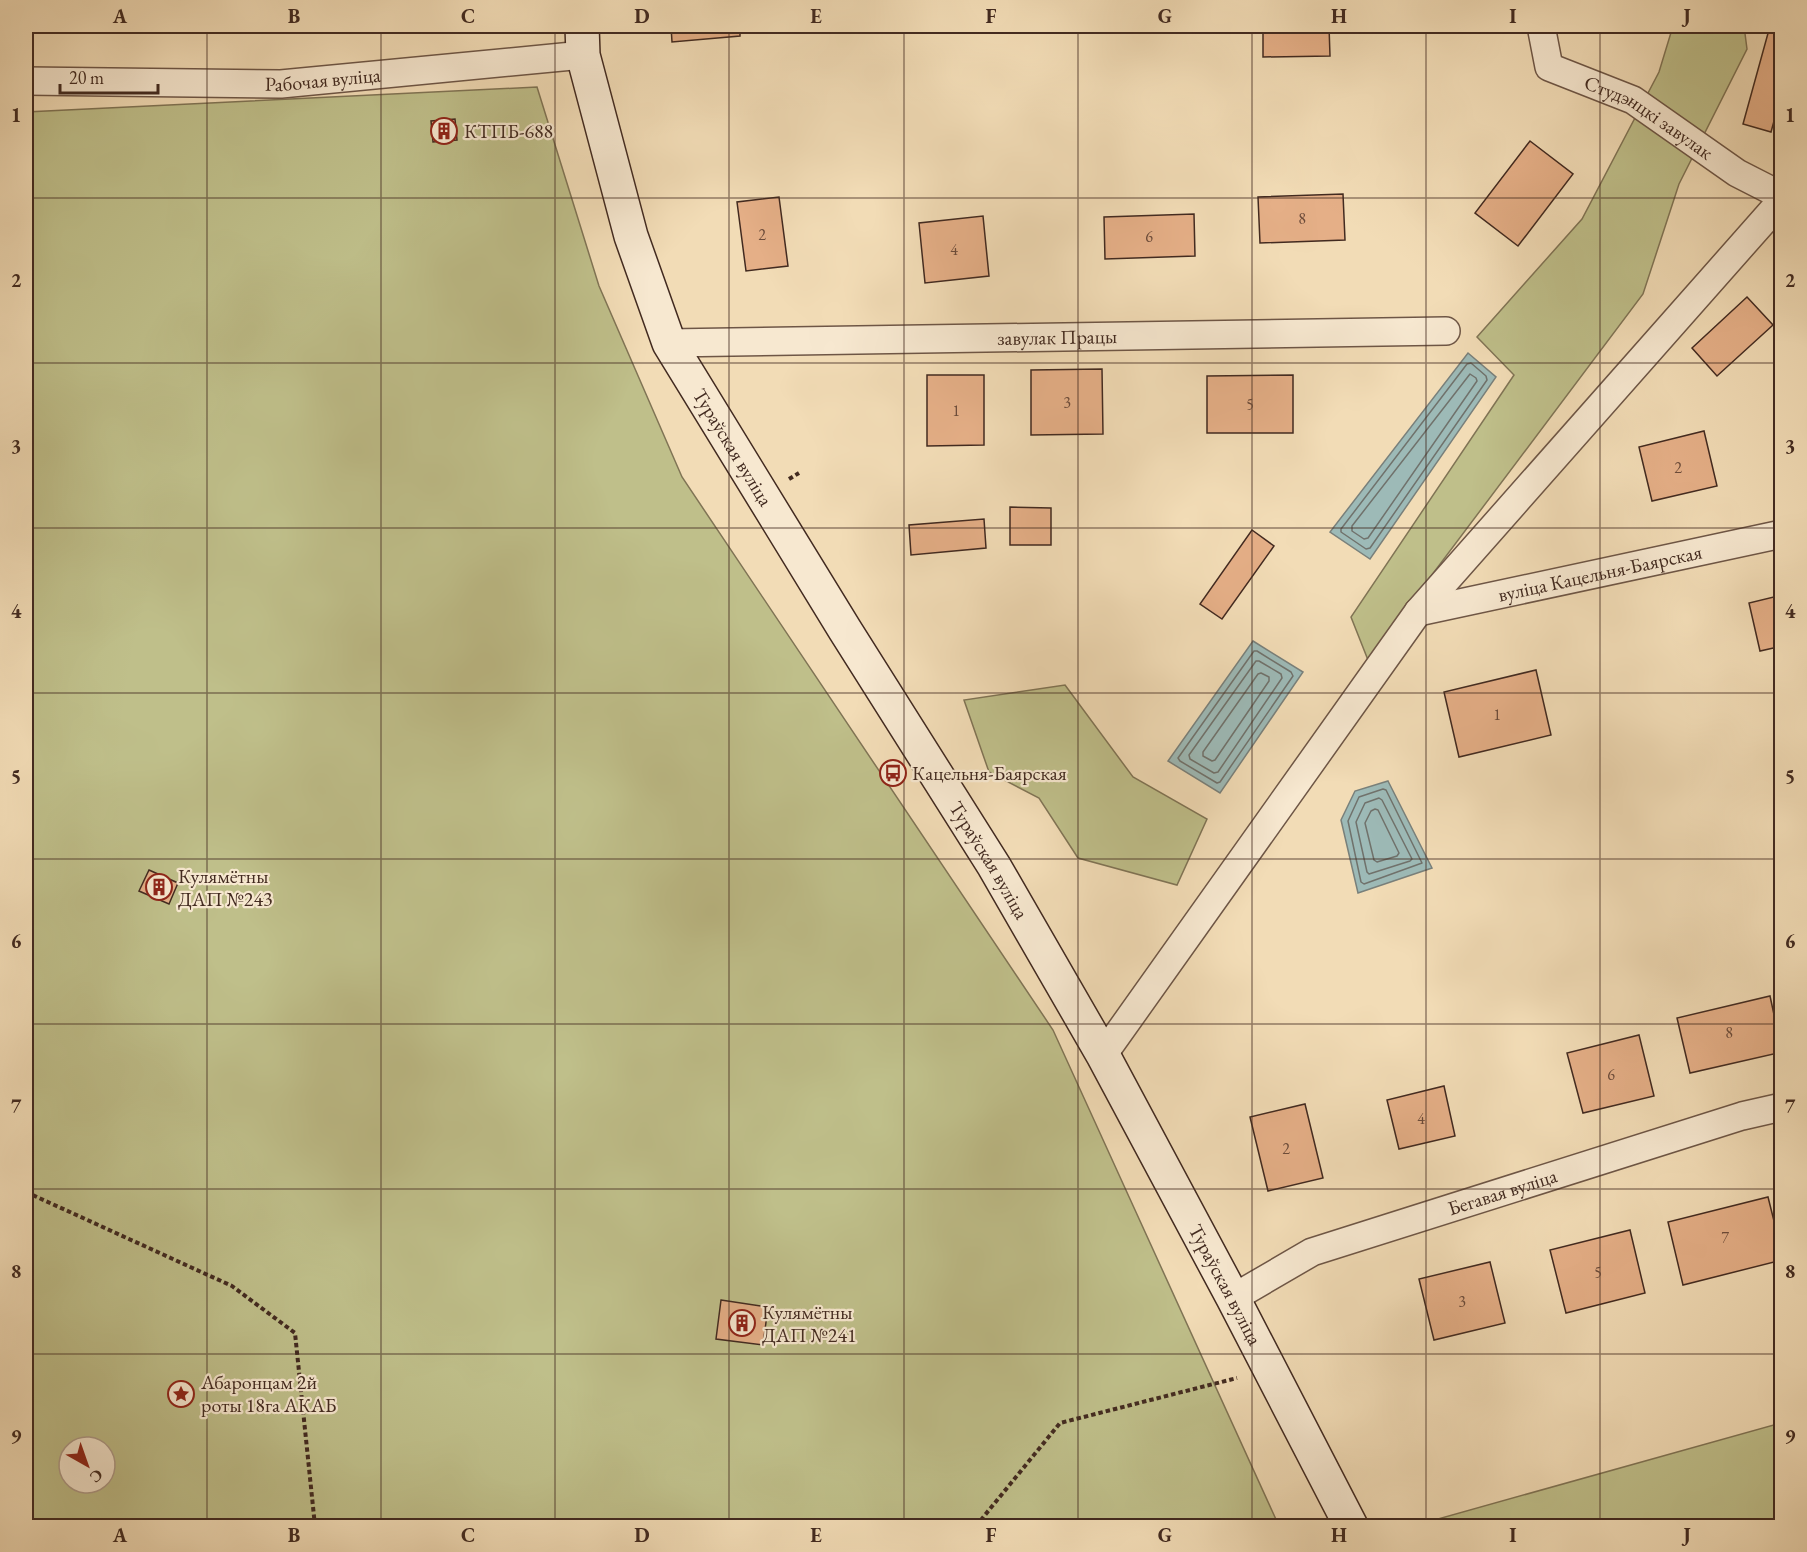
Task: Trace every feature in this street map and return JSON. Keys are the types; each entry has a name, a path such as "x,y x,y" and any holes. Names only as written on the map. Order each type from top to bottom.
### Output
{"street":[{"name":"Студэнцкі завулак","path":"1541,26 1549,66 1633,100 1737,173 1782,198"},
{"name":"Рабочая вуліца","path":"26,81 281,84 582,40"},
{"name":"Тураўская вуліца","path":"582,40 631,236 669,343 839,620 994,866 1103,1055 1233,1298 1351,1527"},
{"path":"1103,1055 1418,612 1782,198"},
{"name":"завулак Працы","path":"669,343 1446,331"},
{"name":"вуліца Кацельня-Баярская","path":"1418,612 1782,534"},
{"name":"Бегавая вуліца","path":"1233,1298 1312,1252 1730,1120 1782,1107"}],"path":[{"path":"26,1192 232,1286 295,1333 315,1527"},
{"path":"976,1527 1060,1423 1270,1369"}],"green space":[{"path":"1673,26 1744,26 1747,49 1679,184 1643,294 1368,660 1351,617 1514,375 1477,337 1582,219 1659,72"},
{"path":"537,87 599,286 682,477 1053,1030 1279,1526 26,1526 26,112"},
{"path":"1065,685 1133,777 1207,819 1177,885 1078,858 1039,798 989,772 964,700"},
{"path":"1781,1423 1781,1526 1420,1526 1420,1524"}],"water":[{"path":"1468,353 1496,377 1370,559 1330,532"},
{"path":"1253,641 1303,672 1220,793 1168,761"},
{"path":"1388,781 1432,868 1358,893 1341,820 1355,791"}],"building":[{"path":"671,26 740,26 740,36 672,42"},
{"path":"1263,26 1329,26 1330,56 1263,57"},
{"path":"1770,26 1782,26 1782,92 1771,132 1743,124"},
{"name":"КТПБ-688","path":"455,119 457,140 433,142 431,121"},
{"path":"1530,141 1573,174 1518,246 1475,213"},
{"path":"1343,194 1345,240 1260,243 1258,197"},
{"path":"779,197 788,266 746,271 737,202"},
{"path":"1194,214 1195,256 1105,259 1104,217"},
{"path":"983,216 989,276 925,283 919,223"},
{"path":"1747,297 1773,325 1717,376 1692,348"},
{"path":"1102,369 1103,434 1031,435 1031,370"},
{"path":"927,375 984,375 984,445 927,446"},
{"path":"1293,375 1293,433 1207,433 1207,376"},
{"path":"1704,431 1717,486 1652,501 1639,447"},
{"path":"1010,507 1051,508 1051,545 1010,545"},
{"path":"984,519 986,548 911,555 909,525"},
{"path":"1252,530 1274,546 1222,619 1200,604"},
{"path":"1782,595 1782,646 1760,651 1749,603"},
{"path":"1536,670 1551,735 1459,757 1444,692"},
{"name":"Кулямётны ДАП №243","path":"149,870 178,883 169,904 139,891"},
{"path":"1770,996 1782,1052 1690,1073 1677,1018"},
{"path":"1639,1035 1654,1096 1583,1113 1567,1053"},
{"path":"1444,1086 1455,1136 1399,1149 1387,1100"},
{"path":"1305,1104 1323,1178 1268,1191 1250,1117"},
{"path":"1768,1197 1782,1260 1683,1285 1668,1222"},
{"path":"1630,1230 1645,1293 1566,1313 1550,1250"},
{"path":"1490,1262 1505,1323 1434,1340 1419,1279"},
{"name":"Кулямётны ДАП №241","path":"721,1300 768,1307 763,1345 716,1339"}],"place":[{"name":"КТПБ-688","path":"444,131"},
{"name":"Кацельня-Баярская","path":"893,773"},
{"name":"Кулямётны ДАП №243","path":"159,887"},
{"name":"Кулямётны ДАП №241","path":"742,1323"},
{"name":"Абаронцам 2й роты 18га АКАБ","path":"181,1394"}]}
